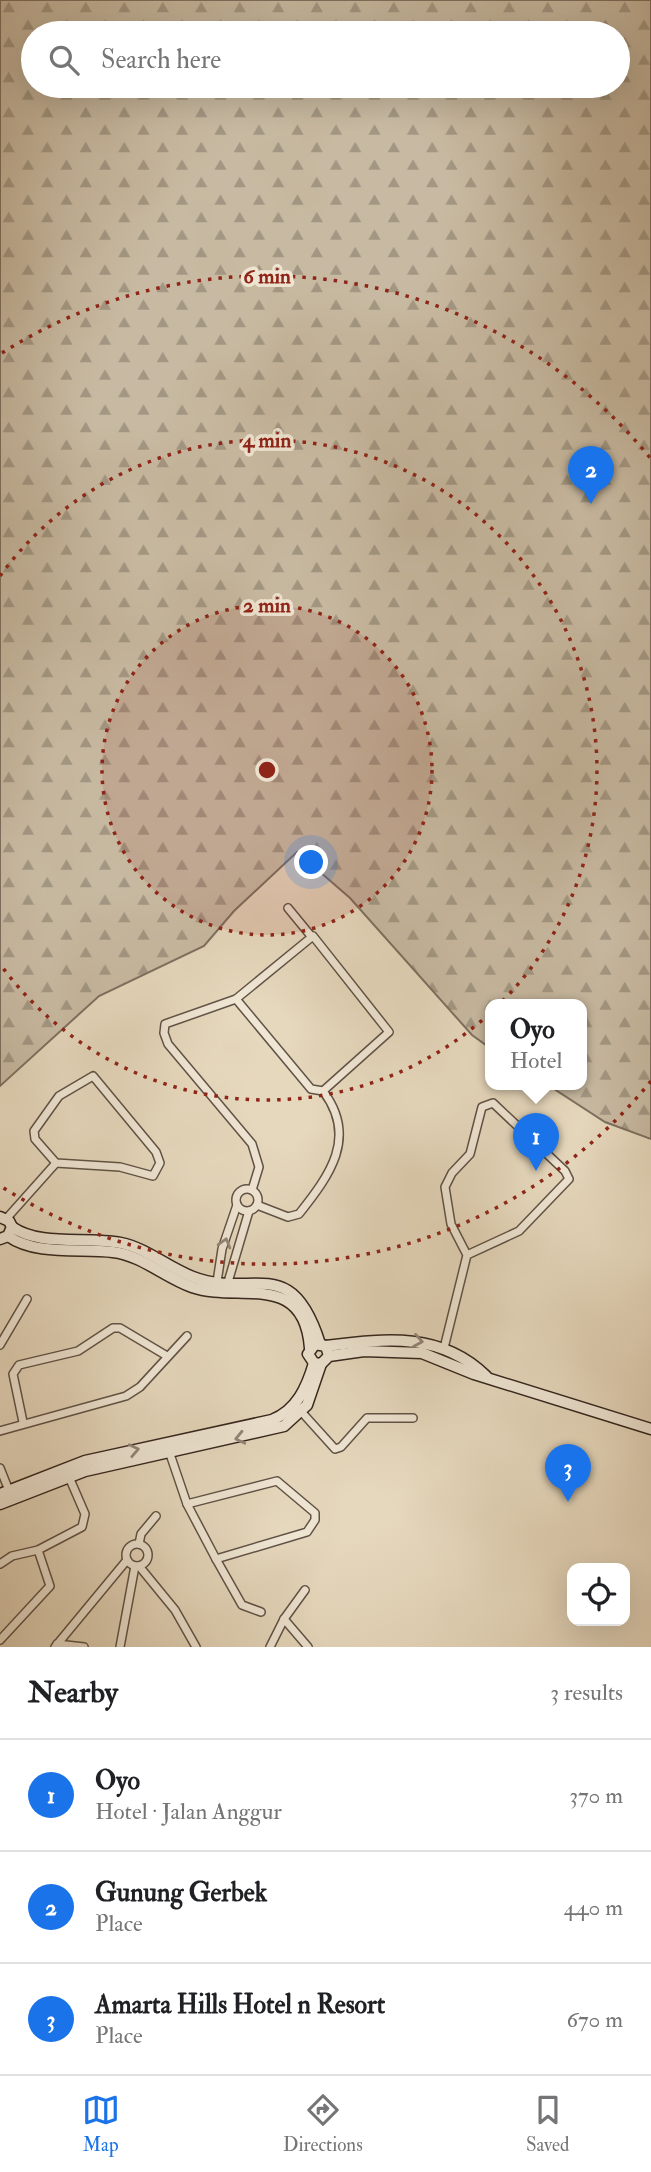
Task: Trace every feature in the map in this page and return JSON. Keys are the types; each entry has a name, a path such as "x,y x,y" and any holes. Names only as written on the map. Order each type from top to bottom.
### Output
{"street":[{"path":"288,908 389,1032 323,1091"},
{"path":"252,1190 259,1167 252,1144 169,1044 164,1033 165,1024 236,999 311,936"},
{"path":"236,999 311,1089 323,1091 338,1116 341,1137 338,1154 296,1216 289,1217 257,1205"},
{"path":"93,1076 156,1152 160,1163 156,1173 149,1176 120,1167 56,1163 33,1133 59,1096 93,1076"},
{"path":"444,1348 467,1255 451,1224 445,1186 452,1173 470,1154 482,1107 487,1103 497,1105 565,1171 569,1180 529,1224 509,1238 467,1255"},
{"path":"4,1231 56,1163"},
{"path":"217,1282 222,1249 239,1192 252,1190"},
{"path":"252,1190 257,1195 257,1205"},
{"path":"237,1205 249,1211"},
{"path":"228,1282 249,1211 257,1205"},
{"path":"0,1504 7,1495 85,1461 276,1429 311,1397 320,1354 300,1316 266,1287 194,1278 119,1242 26,1236 4,1231"},
{"path":"4,1231 28,1246 122,1254 191,1287 206,1291 266,1287"},
{"path":"0,1345 27,1299"},
{"path":"23,1423 13,1374 19,1365 78,1351 113,1328 120,1328 167,1356"},
{"path":"0,1431 126,1396 140,1387 187,1336"},
{"path":"320,1354 409,1339 444,1348 473,1369"},
{"path":"376,1345 422,1353 651,1429"},
{"path":"298,1408 335,1449 341,1447 367,1418 413,1419"},
{"path":"7,1495 69,1477 170,1454 213,1439"},
{"path":"170,1454 187,1504 242,1605 261,1612"},
{"path":"0,1468 7,1495"},
{"path":"0,1564 12,1556 38,1550 78,1530 85,1522 85,1514 69,1477"},
{"path":"187,1504 277,1481 315,1513 315,1520 307,1532 216,1559"},
{"path":"139,1544 141,1534 156,1516"},
{"path":"56,1646 127,1560 127,1550 139,1544"},
{"path":"120,1647 137,1566 148,1557 145,1547 139,1544"},
{"path":"0,1640 50,1586 38,1550"},
{"path":"127,1560 137,1566 175,1609 196,1647"},
{"path":"270,1647 284,1619 305,1590"},
{"path":"284,1619 308,1647"},
{"path":"56,1646 85,1647"}],"green space":[{"path":"0,0 651,0 651,1139 605,1122 556,1090 587,1090 587,999 485,999 485,1044 472,1035 350,898 297,852 234,911 204,946 99,996 0,1086"}],"place":[{"name":"Gunung Gerbek","path":"591,504"},
{"name":"Oyo","path":"536,1171"},
{"name":"Amarta Hills Hotel n Resort","path":"568,1502"}]}
